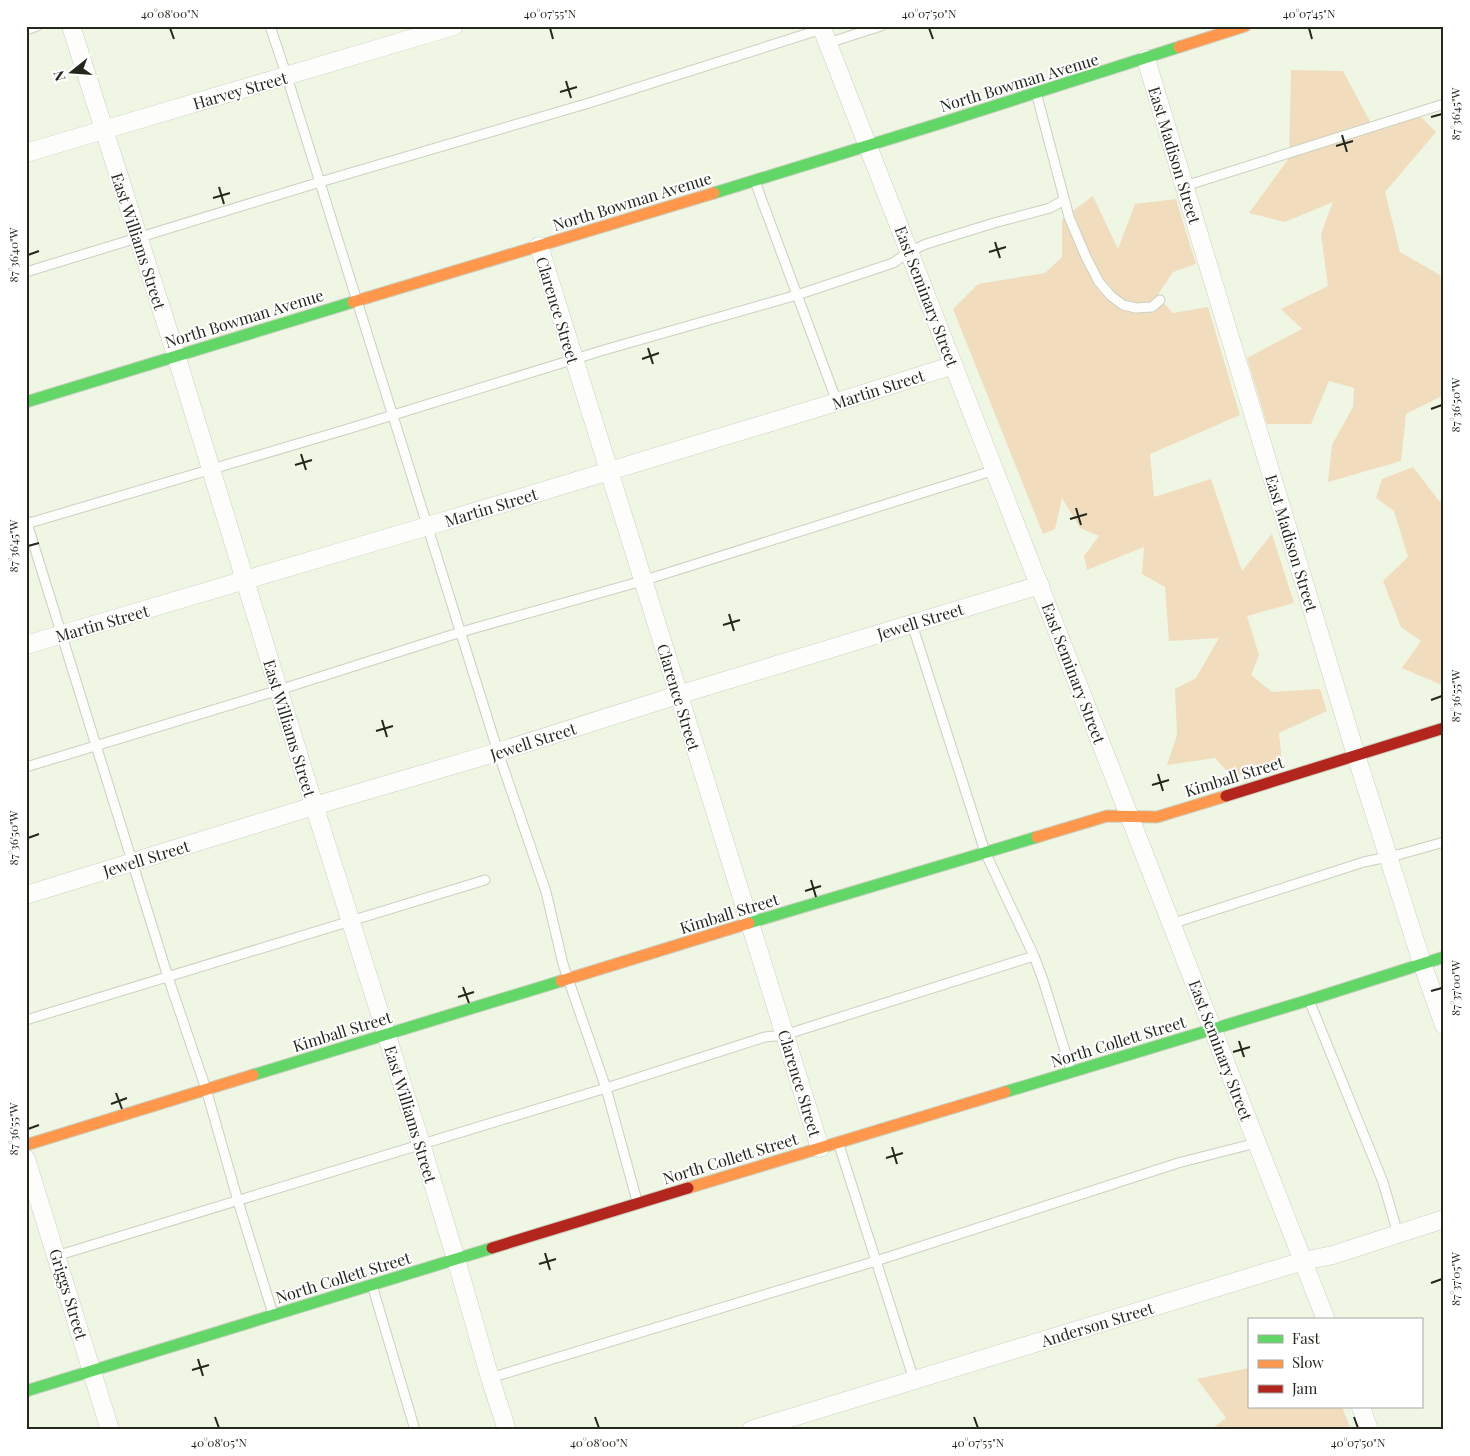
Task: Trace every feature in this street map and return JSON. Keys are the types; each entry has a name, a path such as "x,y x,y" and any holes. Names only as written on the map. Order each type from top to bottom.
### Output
{"street":[{"name":"East Williams Street","path":"71,26 246,580 314,806 421,1144 507,1430"},
{"name":"Harvey Street","path":"26,154 454,26"},
{"name":"North Bowman Avenue","path":"26,402 868,147 1245,26"},
{"name":"East Seminary Street","path":"824,33 1325,1318"},
{"name":"East Madison Street","path":"1146,59 1356,755 1422,963 1444,1025"},
{"name":"Clarence Street","path":"539,246 820,1148"},
{"name":"Martin Street","path":"26,645 428,526 954,365"},
{"name":"Jewell Street","path":"26,895 314,806 498,752 678,694 1040,585"},
{"name":"Kimball Street","path":"26,1145 750,923 1107,816 1157,817 1444,728"},
{"name":"North Collett Street","path":"26,1391 273,1314 1309,1000 1444,956"},
{"name":"Griggs Street","path":"26,1159 110,1430"},
{"name":"Anderson Street","path":"751,1430 1303,1261 1333,1256 1444,1219"},
{"path":"1361,1408 1369,1430"}],"lane":[{"path":"26,30 37,26"},
{"path":"270,26 358,300 498,752 546,892 563,964 606,1088 638,1204"},
{"path":"26,272 320,182 824,33 881,26"},
{"path":"1036,93 1069,217 1099,282 1111,296 1123,305 1136,308 1152,307 1160,300"},
{"path":"1185,186 1444,104"},
{"path":"755,180 760,198 837,402"},
{"path":"273,1314 206,1089 168,977 27,522 797,295 893,263 909,252 926,244 1050,208 1064,200"},
{"path":"26,767 461,632 642,581 995,470"},
{"path":"912,624 985,852 1034,956 1072,1072"},
{"path":"1172,924 1364,862 1444,842"},
{"path":"26,1020 485,880"},
{"path":"56,1256 606,1088 765,1037 785,1035 1034,956"},
{"path":"1309,1000 1383,1182 1398,1234"},
{"path":"838,1142 914,1380"},
{"path":"490,1378 876,1261 1178,1164 1256,1143"},
{"path":"372,1285 415,1430"}],"shaded area":[{"path":"1291,70 1343,71 1374,129 1419,115 1436,132 1385,192 1400,252 1440,275 1444,302 1444,395 1406,414 1401,461 1328,482 1332,445 1353,407 1354,388 1329,381 1311,424 1267,424 1247,358 1302,329 1281,309 1328,286 1321,234 1333,202 1285,222 1249,213 1289,158"},
{"path":"1093,196 1118,249 1135,204 1176,199 1196,264 1173,272 1157,296 1173,313 1208,307 1240,415 1150,454 1154,497 1211,479 1242,571 1272,534 1294,603 1247,616 1259,655 1251,675 1272,692 1320,689 1327,711 1279,733 1282,762 1232,777 1215,758 1167,765 1177,735 1175,689 1196,678 1219,638 1169,641 1165,587 1142,574 1144,547 1087,570 1084,556 1099,536 1080,528 1062,498 1055,529 1043,534 953,309 978,284 1045,273 1062,257 1062,219"},
{"path":"1413,467 1439,501 1444,501 1444,686 1402,668 1421,641 1401,627 1383,581 1408,557 1394,511 1376,498 1382,479"},
{"path":"1248,1368 1248,1408 1342,1408 1351,1430 1210,1430 1226,1418 1197,1379"}],"traffic: fast":[{"path":"714,193 1179,47"},
{"path":"26,402 353,302"},
{"path":"749,923 1037,837"},
{"path":"1005,1092 1444,957"},
{"path":"253,1075 561,981"},
{"path":"26,1391 492,1248"}],"traffic: slow":[{"path":"1179,47 1245,26"},
{"path":"353,302 714,193"},
{"path":"1037,837 1107,816 1157,817 1226,796"},
{"path":"561,981 749,923"},
{"path":"26,1145 253,1075"},
{"path":"688,1188 1005,1092"}],"traffic: jam":[{"path":"1226,796 1444,728"},
{"path":"492,1248 688,1188"}]}
